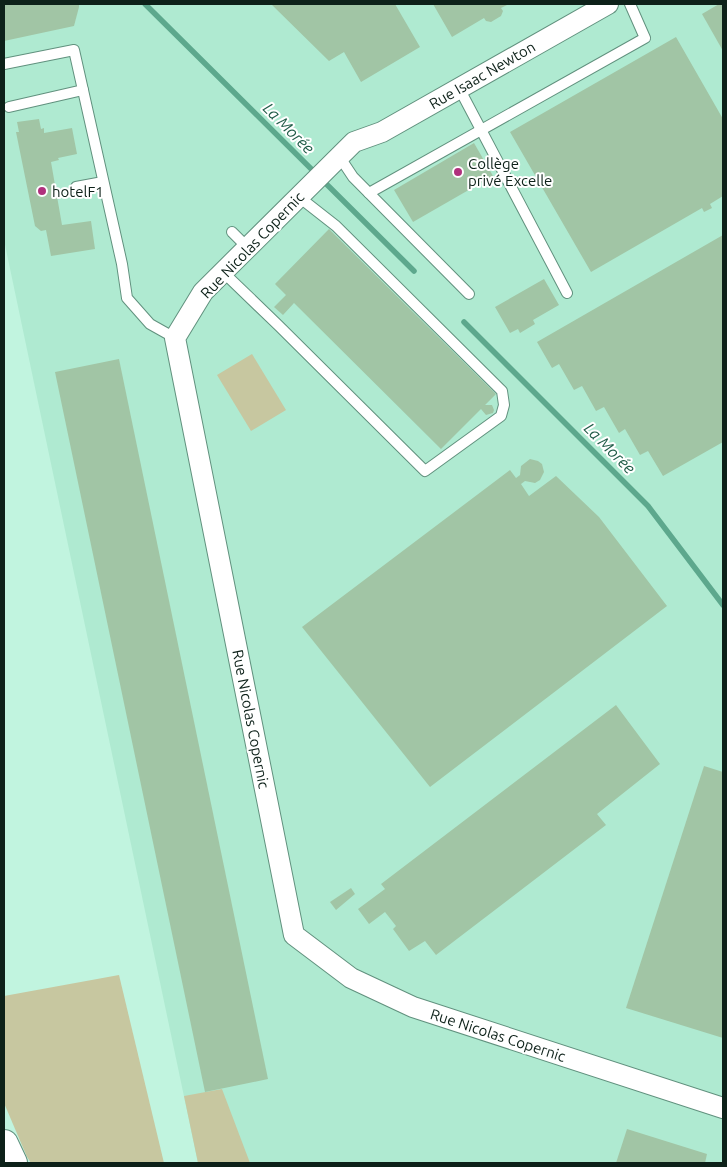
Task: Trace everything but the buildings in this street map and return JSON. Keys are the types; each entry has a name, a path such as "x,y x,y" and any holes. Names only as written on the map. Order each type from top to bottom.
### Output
{"highway":[{"path":"4,1144 13,1163"}],"street":[{"name":"Rue Isaac Newton","path":"354,142 382,132 608,4"},
{"name":"Rue Nicolas Copernic","path":"354,142 204,292 175,338 294,935 351,978 413,1007 723,1108"}],"lane":[{"path":"369,193 645,38 630,4"},
{"path":"4,64 74,50 122,264 127,298 150,324 175,338"},
{"path":"458,88 567,293"},
{"path":"9,107 83,90"},
{"path":"334,162 353,177 469,294"},
{"path":"76,186 103,182"},
{"path":"223,272 425,471 501,416 504,405 502,391 303,192"},
{"path":"232,232 248,248"}],"shaded area":[{"path":"4,4 723,4 723,1163 198,1163 4,240"},
{"path":"252,354 286,410 251,431 217,375"},
{"path":"119,975 164,1163 31,1163 4,1103 4,996"},
{"path":"222,1089 250,1163 198,1163 184,1096"}],"waterway":[{"name":"La Morée","path":"145,4 414,271"},
{"name":"La Morée","path":"464,322 648,506 723,605"}],"place":[{"name":"Collège privé Excelle","path":"458,172"},
{"name":"hotelF1","path":"42,191"}]}
